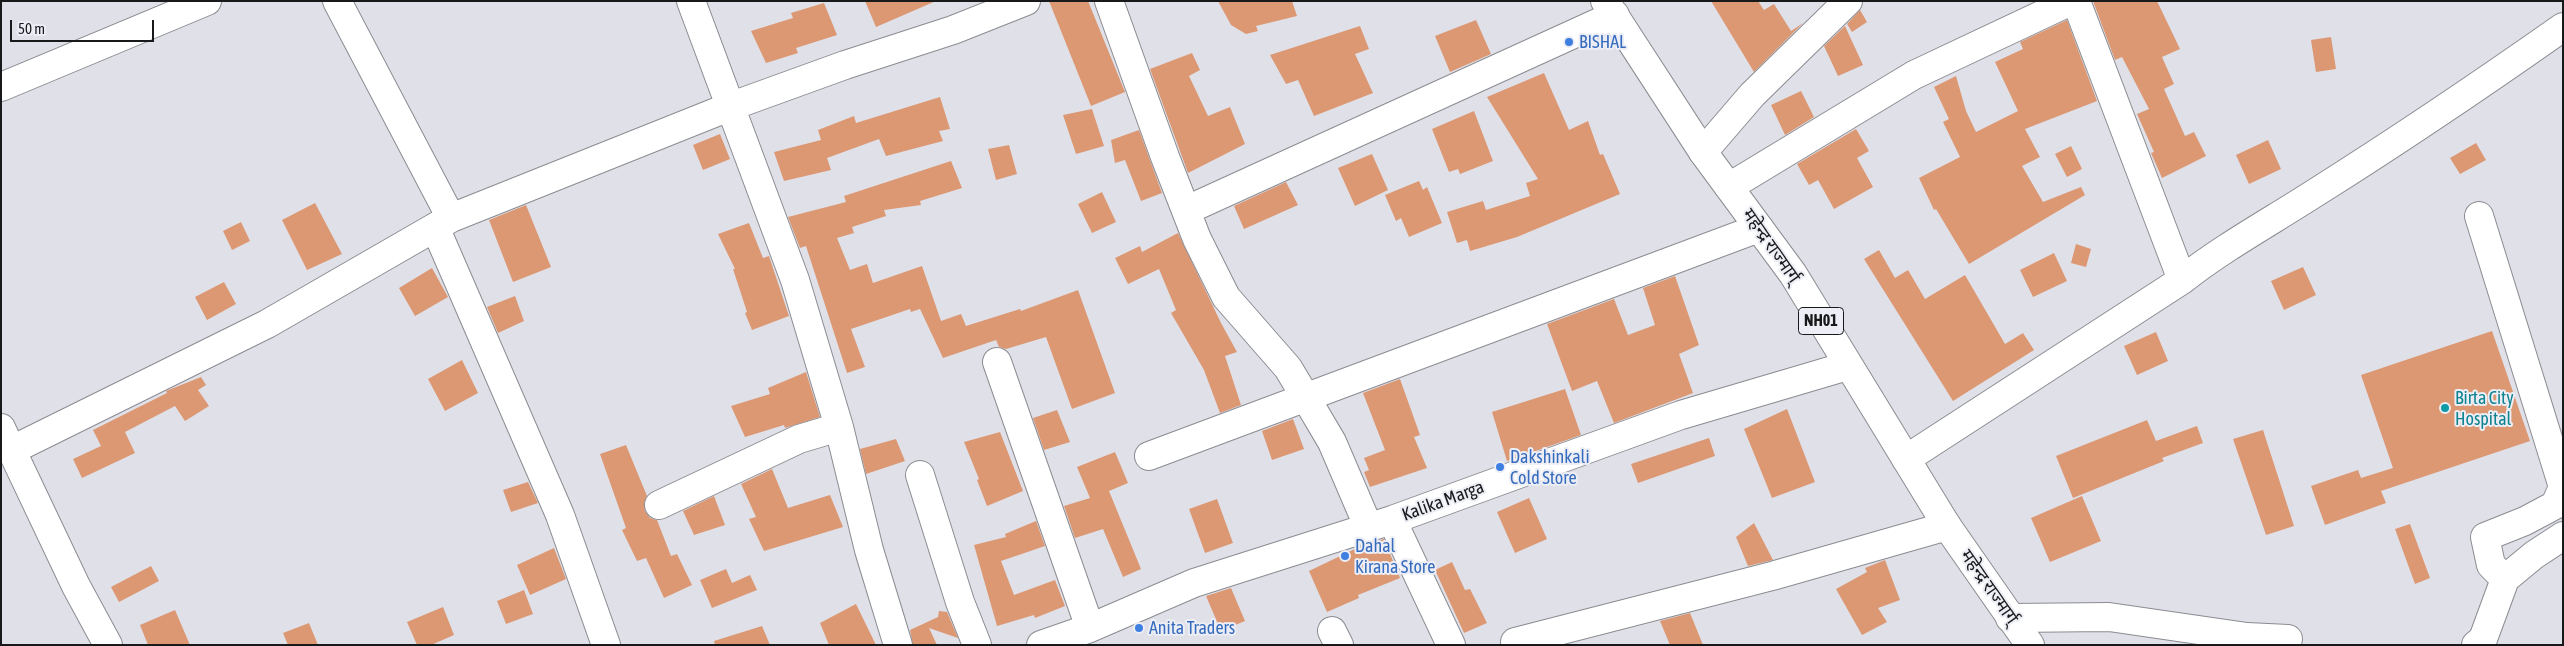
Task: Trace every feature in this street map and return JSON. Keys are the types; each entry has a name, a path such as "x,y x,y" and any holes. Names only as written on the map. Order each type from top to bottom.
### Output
{"main road":[{"path":"1,87 207,1"},
{"path":"337,1 443,223 560,515 606,645"},
{"path":"691,1 795,280 839,427 869,550 898,645"},
{"path":"108,645 76,586 7,439 268,324 443,223 729,107 845,65 952,30 1026,1"},
{"path":"1109,1 1165,157 1197,239 1226,297 1288,368 1451,645"},
{"path":"1703,152 1752,95 1848,1"},
{"path":"1729,187 1914,75 2071,1"},
{"path":"2076,1 2182,280"},
{"path":"1187,210 1610,8"},
{"name":"महेन्द्र राज्मार्ग्","path":"1610,8 1703,152 1793,274 1847,366 1947,526 2010,618 2023,643"},
{"path":"1906,459 2182,280 2206,261 2499,72 2563,27"},
{"path":"2479,216 2563,487 2555,505 2525,521 2485,537 2491,565 2505,579"},
{"path":"1149,456 1759,228"},
{"path":"997,362 1090,628"},
{"name":"Kalika Marga","path":"1041,645 1090,628 1194,583 1380,523 1681,415 1847,366"},
{"path":"659,505 799,438 839,427"},
{"path":"920,475 960,602 977,645"},
{"path":"1511,644 1772,576 1947,526"},
{"path":"2476,645 2483,638 2505,579 2534,555 2563,536"},
{"path":"2010,618 2108,618 2237,636 2288,639"}],"building":[{"path":"865,1 936,1 876,27"},
{"path":"1049,1 1088,1 1125,92 1091,106"},
{"path":"1218,1 1292,1 1297,16 1256,26 1258,31 1246,34 1231,25"},
{"path":"1711,1 1758,1 1764,10 1774,4 1791,31 1803,23 1754,72"},
{"path":"2093,1 2157,1 2180,49 2162,57 2174,84 2164,89 2185,136 2194,132 2206,156 2162,178 2151,153 2154,152 2137,114 2149,109 2122,57 2115,60"},
{"path":"824,3 837,35 796,48 798,53 766,63 751,31 793,18 791,13"},
{"path":"1860,10 1867,22 1852,32 1847,24"},
{"path":"1476,20 1491,54 1450,72 1435,36"},
{"path":"2067,20 2097,101 2025,129 2040,157 2022,166 2043,202 2081,187 2085,195 1969,264 1936,209 1934,210 1919,178 1960,157 1943,122 1949,119 1934,87 1956,76 1966,111 1976,132 2018,111 1995,62 2023,49 2020,42"},
{"path":"1360,26 1369,49 1355,54 1373,93 1314,116 1298,80 1286,84 1270,55"},
{"path":"1845,26 1863,65 1838,76 1824,46"},
{"path":"2331,37 2336,69 2316,72 2311,40"},
{"path":"1192,53 1200,70 1189,76 1208,116 1230,107 1245,144 1188,173 1150,69"},
{"path":"1544,73 1569,130 1588,121 1600,155 1603,154 1620,194 1517,237 1470,251 1467,240 1457,243 1447,212 1483,201 1486,210 1530,196 1526,183 1538,179 1487,97"},
{"path":"1801,91 1814,117 1785,135 1771,105"},
{"path":"940,97 950,129 939,131 943,141 886,156 879,139 827,158 831,170 784,181 774,152 821,140 818,130 854,116 856,123"},
{"path":"1092,109 1104,146 1076,154 1063,115"},
{"path":"1474,111 1493,161 1460,174 1458,169 1449,172 1432,129"},
{"path":"1856,129 1869,151 1857,158 1873,187 1834,209 1818,180 1809,185 1797,164"},
{"path":"1139,130 1162,193 1141,201 1125,160 1115,163 1111,140"},
{"path":"720,134 730,159 703,170 693,145"},
{"path":"2268,140 2281,169 2249,184 2236,155"},
{"path":"2476,143 2486,160 2460,174 2450,158"},
{"path":"1009,145 1017,174 996,180 988,149"},
{"path":"2071,146 2082,169 2067,177 2055,154"},
{"path":"1372,154 1388,190 1355,206 1338,168"},
{"path":"951,161 962,188 920,201 921,205 884,210 886,216 852,227 854,233 837,238 850,270 867,264 873,283 922,266 941,321 961,314 966,326 1020,309 1021,311 1078,290 1115,393 1072,409 1046,337 1006,349 999,347 996,340 943,358 920,309 911,312 910,309 851,329 865,367 847,373 806,246 800,248 788,217 846,202 844,196"},
{"path":"1419,181 1423,190 1427,187 1442,223 1409,237 1401,218 1396,221 1385,195"},
{"path":"1286,182 1298,205 1244,229 1234,206"},
{"path":"1102,192 1116,222 1092,233 1078,204"},
{"path":"315,203 342,254 307,270 282,220"},
{"path":"526,205 551,267 513,282 489,220"},
{"path":"241,222 250,241 232,250 223,231"},
{"path":"749,223 763,258 769,256 789,316 752,330 745,313 747,312 733,269 735,269 718,234"},
{"path":"1178,233 1237,352 1225,356 1241,405 1220,413 1204,370 1171,313 1176,310 1159,269 1128,284 1115,258 1140,246 1142,252"},
{"path":"2076,244 2091,249 2086,267 2071,263"},
{"path":"1879,250 1895,278 1908,270 1925,299 1965,275 2005,344 2023,333 2034,350 1953,401 1864,259"},
{"path":"2054,253 2067,281 2033,297 2020,270"},
{"path":"2303,267 2316,295 2284,310 2271,281"},
{"path":"432,268 448,297 415,316 399,288"},
{"path":"1675,276 1699,345 1679,354 1693,393 1614,423 1597,381 1572,391 1547,324 1614,299 1628,335 1655,325 1643,288"},
{"path":"224,282 236,304 207,320 195,297"},
{"path":"515,296 524,321 498,333 487,307"},
{"name":"Birta City Hospital","path":"2492,331 2530,441 2381,491 2386,503 2325,525 2311,486 2358,470 2361,478 2393,468 2361,375"},
{"path":"2156,332 2168,361 2137,375 2124,346"},
{"path":"462,360 478,393 445,411 428,379"},
{"path":"806,372 820,417 785,428 784,425 745,437 731,406 770,394 768,388"},
{"path":"201,377 206,385 198,390 209,406 185,421 175,406 125,432 135,453 82,478 73,459 101,446 93,430 167,393 166,391"},
{"path":"1400,379 1420,435 1414,437 1427,468 1370,487 1364,472 1369,470 1364,458 1385,450 1363,393"},
{"path":"1565,389 1581,435 1507,461 1492,412"},
{"path":"1787,409 1815,482 1772,498 1744,429"},
{"path":"1057,410 1070,442 1044,450 1033,418"},
{"path":"1293,419 1304,449 1272,460 1262,431"},
{"path":"2147,420 2156,441 2197,426 2203,443 2162,458 2164,461 2073,498 2056,456"},
{"path":"2263,430 2294,526 2266,535 2233,439"},
{"path":"1000,432 1023,491 987,506 977,480 979,479 964,442"},
{"path":"1709,438 1715,456 1638,483 1631,464"},
{"path":"896,439 905,461 866,474 860,449"},
{"path":"626,445 647,496 644,503 645,511 650,518 657,520 671,556 677,554 692,585 664,598 646,558 637,561 622,530 626,528 600,454"},
{"path":"1115,452 1128,483 1109,491 1141,569 1123,577 1103,529 1075,538 1064,506 1090,498 1077,467"},
{"path":"772,469 788,508 830,495 843,527 764,551 749,519 756,517 741,484"},
{"path":"528,482 538,503 511,512 503,490"},
{"path":"714,496 725,525 694,535 683,511"},
{"path":"2082,496 2101,541 2050,562 2031,518"},
{"path":"1529,498 1547,539 1515,553 1497,512"},
{"path":"1217,499 1233,543 1205,553 1189,509"},
{"path":"1036,521 1045,546 1001,561 1014,595 1055,580 1065,606 1035,618 1034,615 997,626 974,545 1006,537 1005,534"},
{"path":"1754,523 1773,560 1748,566 1736,537"},
{"path":"2410,524 2430,578 2415,584 2395,529"},
{"path":"1384,539 1400,578 1358,595 1359,598 1327,612 1309,571 1361,546"},
{"path":"554,548 566,579 530,595 517,565"},
{"path":"1885,560 1900,600 1878,608 1887,622 1862,635 1836,589 1867,572 1865,568"},
{"path":"1452,562 1465,590 1470,589 1487,623 1464,633 1435,570"},
{"path":"151,566 159,581 119,602 111,587"},
{"path":"726,569 732,583 750,575 757,590 712,608 700,580"},
{"path":"1231,588 1245,621 1221,631 1206,596"},
{"path":"524,590 533,614 506,624 497,601"},
{"path":"856,604 876,645 829,645 820,623"},
{"path":"443,607 454,635 431,645 417,645 407,622"},
{"path":"175,610 190,645 148,645 140,625"},
{"path":"939,611 947,612 958,638 929,628 937,645 913,645 910,630 938,617"},
{"path":"1690,613 1703,645 1670,645 1660,621"},
{"path":"309,623 318,645 288,645 283,633"},
{"path":"762,626 770,645 715,645 714,641"}],"place":[{"name":"BISHAL","path":"1569,42"},
{"name":"Birta City Hospital","path":"2445,408"},
{"name":"Dakshinkali Cold Store","path":"1500,467"},
{"name":"Dahal Kirana Store","path":"1345,556"},
{"name":"Anita Traders","path":"1139,628"}]}
